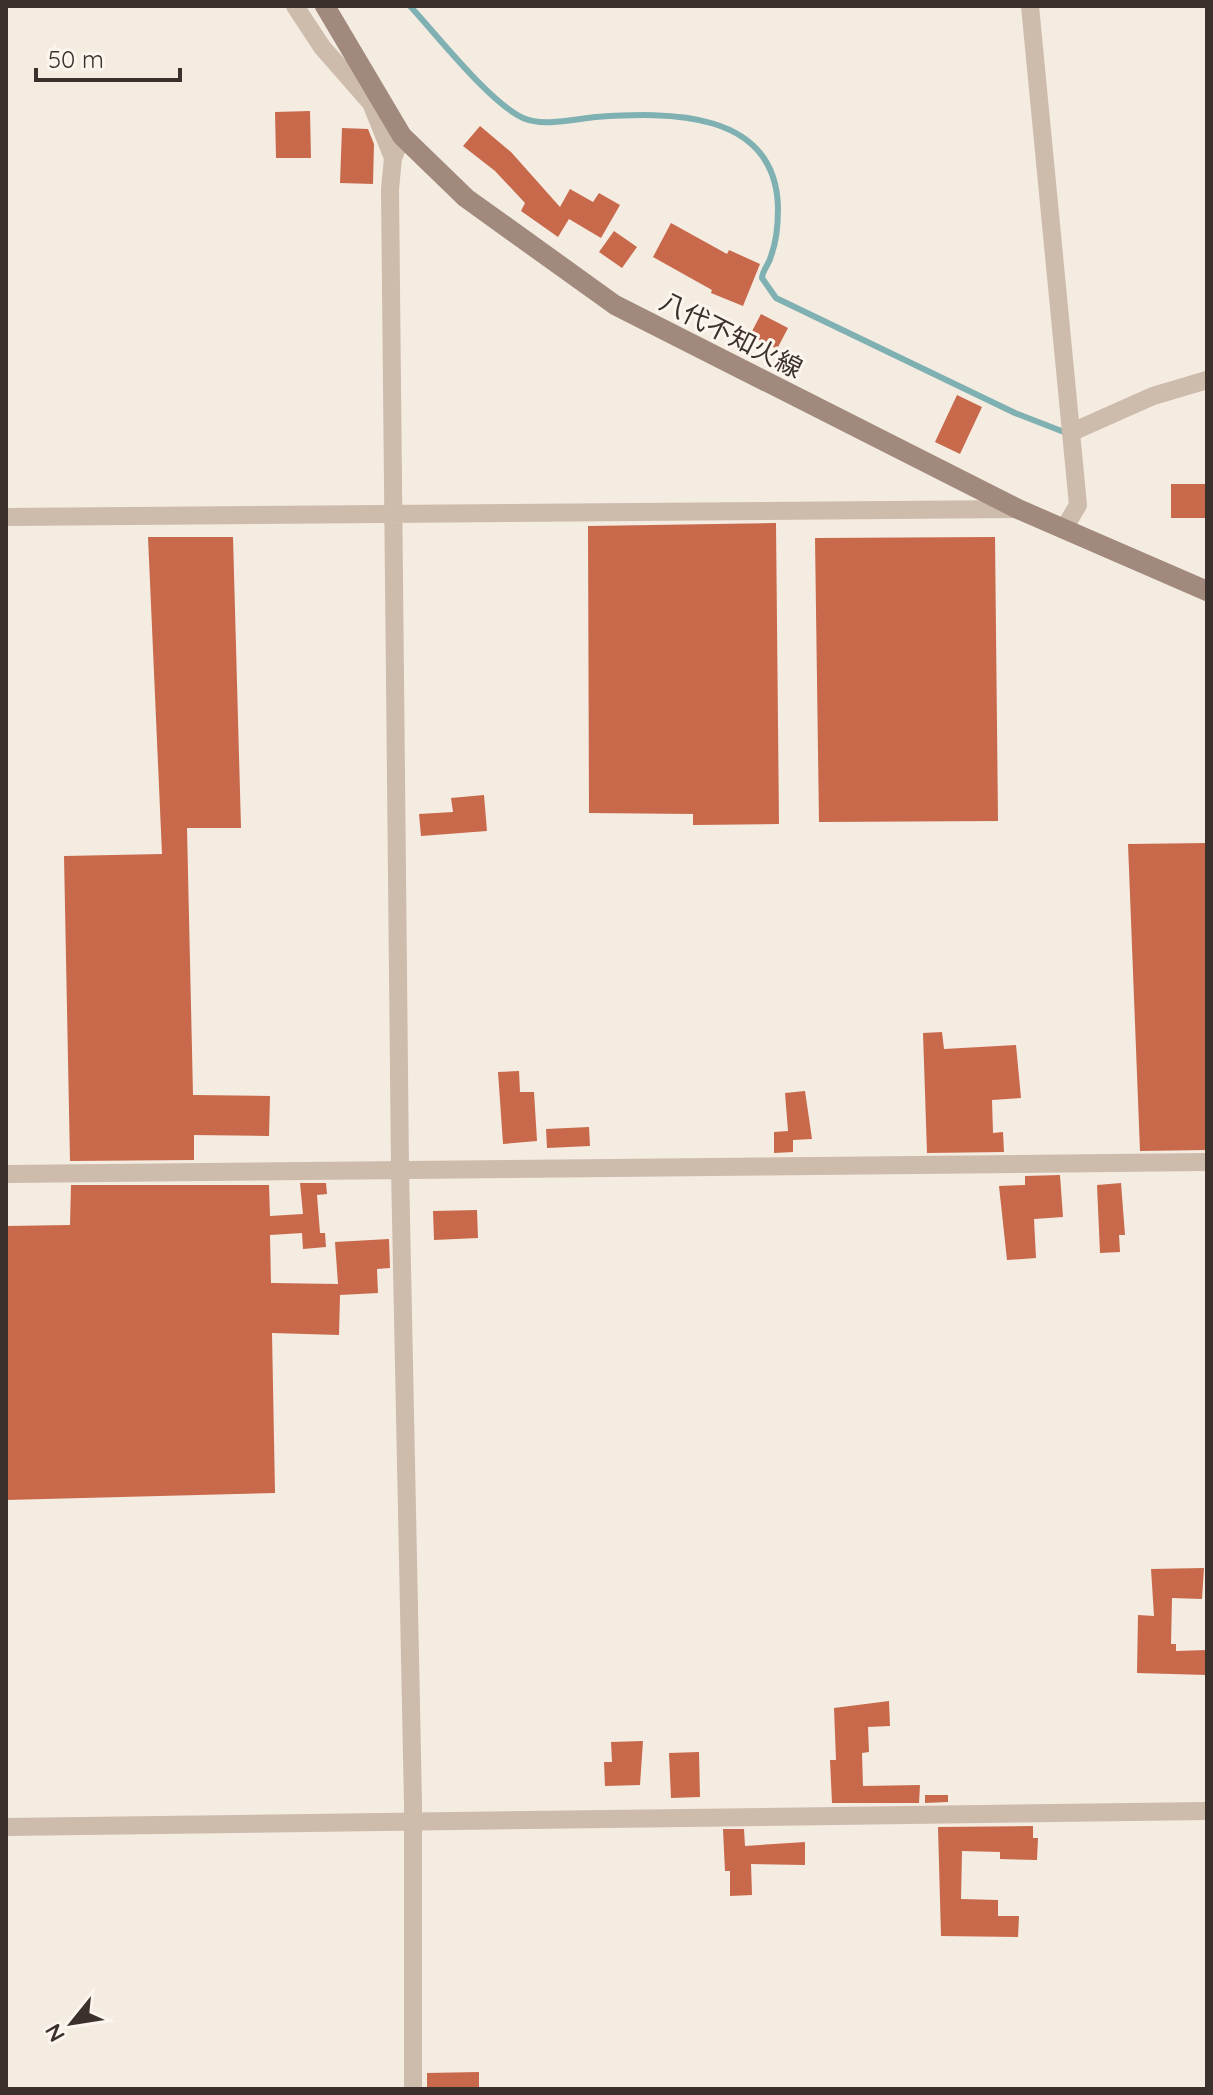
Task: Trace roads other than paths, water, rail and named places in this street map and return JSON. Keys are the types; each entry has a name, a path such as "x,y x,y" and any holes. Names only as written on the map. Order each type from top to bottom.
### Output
{"main road":[{"name":"八代不知火線","path":"325,6 402,136 466,198 524,243 615,305 1018,509 1207,591"}],"street":[{"path":"295,6 322,47 371,103 393,158"},
{"path":"1030,6 1078,505 1065,527"},
{"path":"402,136 393,158 390,189 391,512 413,1804 410,1824 413,2089"},
{"path":"1072,432 1153,396 1207,380"},
{"path":"6,517 1018,509"},
{"path":"6,1174 1207,1162"},
{"path":"6,1827 1207,1811"}],"waterway":[{"path":"410,6 495,98 523,118 549,122 624,115 684,117 738,134 759,151 773,175 778,208 777,226 773,251 762,278 776,298 1015,413 1064,432"}]}
